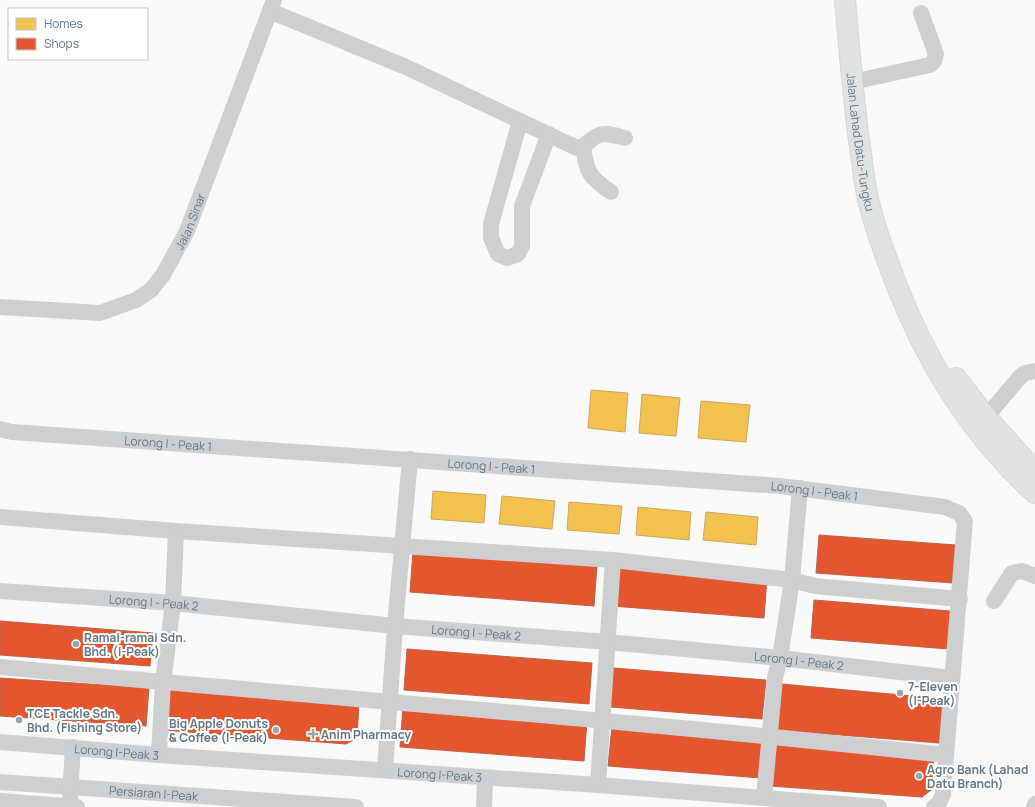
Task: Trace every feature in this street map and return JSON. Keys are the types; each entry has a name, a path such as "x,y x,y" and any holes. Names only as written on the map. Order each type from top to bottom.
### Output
{"main road":[{"name":"Jalan Lahad Datu-Tungku","path":"845,0 852,82 866,189 884,254 907,313 946,388 975,429 1010,470 1035,493"},
{"name":"Jalan Lahad Datu-Tungku","path":"895,280 934,346 966,393 1035,471"}],"street":[{"path":"272,6 406,67 577,148 583,147 598,135 606,134 625,138"},
{"name":"Jalan Sinar","path":"0,307 100,313 136,300 151,290 163,275 187,231 272,6"},
{"path":"852,82 930,65 934,61 936,54 921,13"},
{"path":"520,121 490,224 491,238 498,254 507,258 518,254 522,246 522,206 549,134"},
{"path":"583,147 586,168 594,180 611,192"},
{"path":"986,417 1020,377 1025,373 1035,371"},
{"name":"Lorong I - Peak 1","path":"4,431 800,488 945,507 959,513 966,522 960,600"},
{"path":"385,769 401,544 410,459"},
{"path":"774,802 770,736 775,678 780,658 792,580 800,488"},
{"path":"0,517 176,531 401,544 613,560 792,580 815,586 960,600 945,755 943,794 939,803 934,807"},
{"path":"159,755 163,683 174,602 176,531"},
{"path":"598,785 601,720 613,560"},
{"path":"994,602 1012,573 1022,571 1035,576"},
{"name":"Lorong I - Peak 2","path":"0,591 174,602 395,626 608,642 780,658 952,678"},
{"path":"0,667 163,683 601,720 945,755"},
{"name":"Lorong I-Peak 3","path":"0,742 159,755 385,769 485,778 598,785 774,802 879,807"},
{"path":"0,801 73,807 71,787 73,747"},
{"path":"484,807 485,778"},
{"name":"Persiaran I-Peak","path":"0,782 356,807"}],"building: Homes":[{"path":"591,390 628,393 625,432 588,428"},
{"path":"642,394 680,398 676,436 639,433"},
{"path":"701,401 750,405 746,442 698,438"},
{"path":"433,491 486,495 484,523 431,519"},
{"path":"502,496 555,501 552,529 499,524"},
{"path":"569,502 622,506 619,534 567,530"},
{"path":"638,507 691,512 689,540 636,535"},
{"path":"706,512 758,517 756,545 703,540"}],"building: Shops":[{"path":"819,535 956,545 953,583 816,573"},
{"path":"413,551 597,565 594,606 410,592"},
{"path":"615,566 767,578 764,618 612,606"},
{"path":"814,600 950,611 948,649 811,638"},
{"name":"Ramai-ramai Sdn. Bhd. (I-Peak)","path":"0,621 153,633 150,666 0,655"},
{"path":"407,649 592,663 589,704 404,690"},
{"path":"613,668 766,680 762,719 610,707"},
{"path":"0,678 149,688 146,726 0,716"},
{"path":"782,684 934,698 942,706 939,743 778,730"},
{"path":"165,689 359,703 357,738 346,744 162,730"},
{"path":"403,707 587,721 584,761 400,747"},
{"path":"612,726 764,738 761,778 608,766"},
{"path":"774,745 934,757 931,790 922,797 770,786"}],"place":[{"name":"Ramai-ramai Sdn. Bhd. (I-Peak)","path":"76,644"},
{"name":"7-Eleven (I-Peak)","path":"900,693"},
{"name":"TCE Tackle Sdn. Bhd. (Fishing Store)","path":"19,720"},
{"name":"Big Apple Donuts & Coffee (I-Peak)","path":"276,730"},
{"name":"Anim Pharmacy","path":"313,734"},
{"name":"Agro Bank (Lahad Datu Branch)","path":"919,776"}]}
